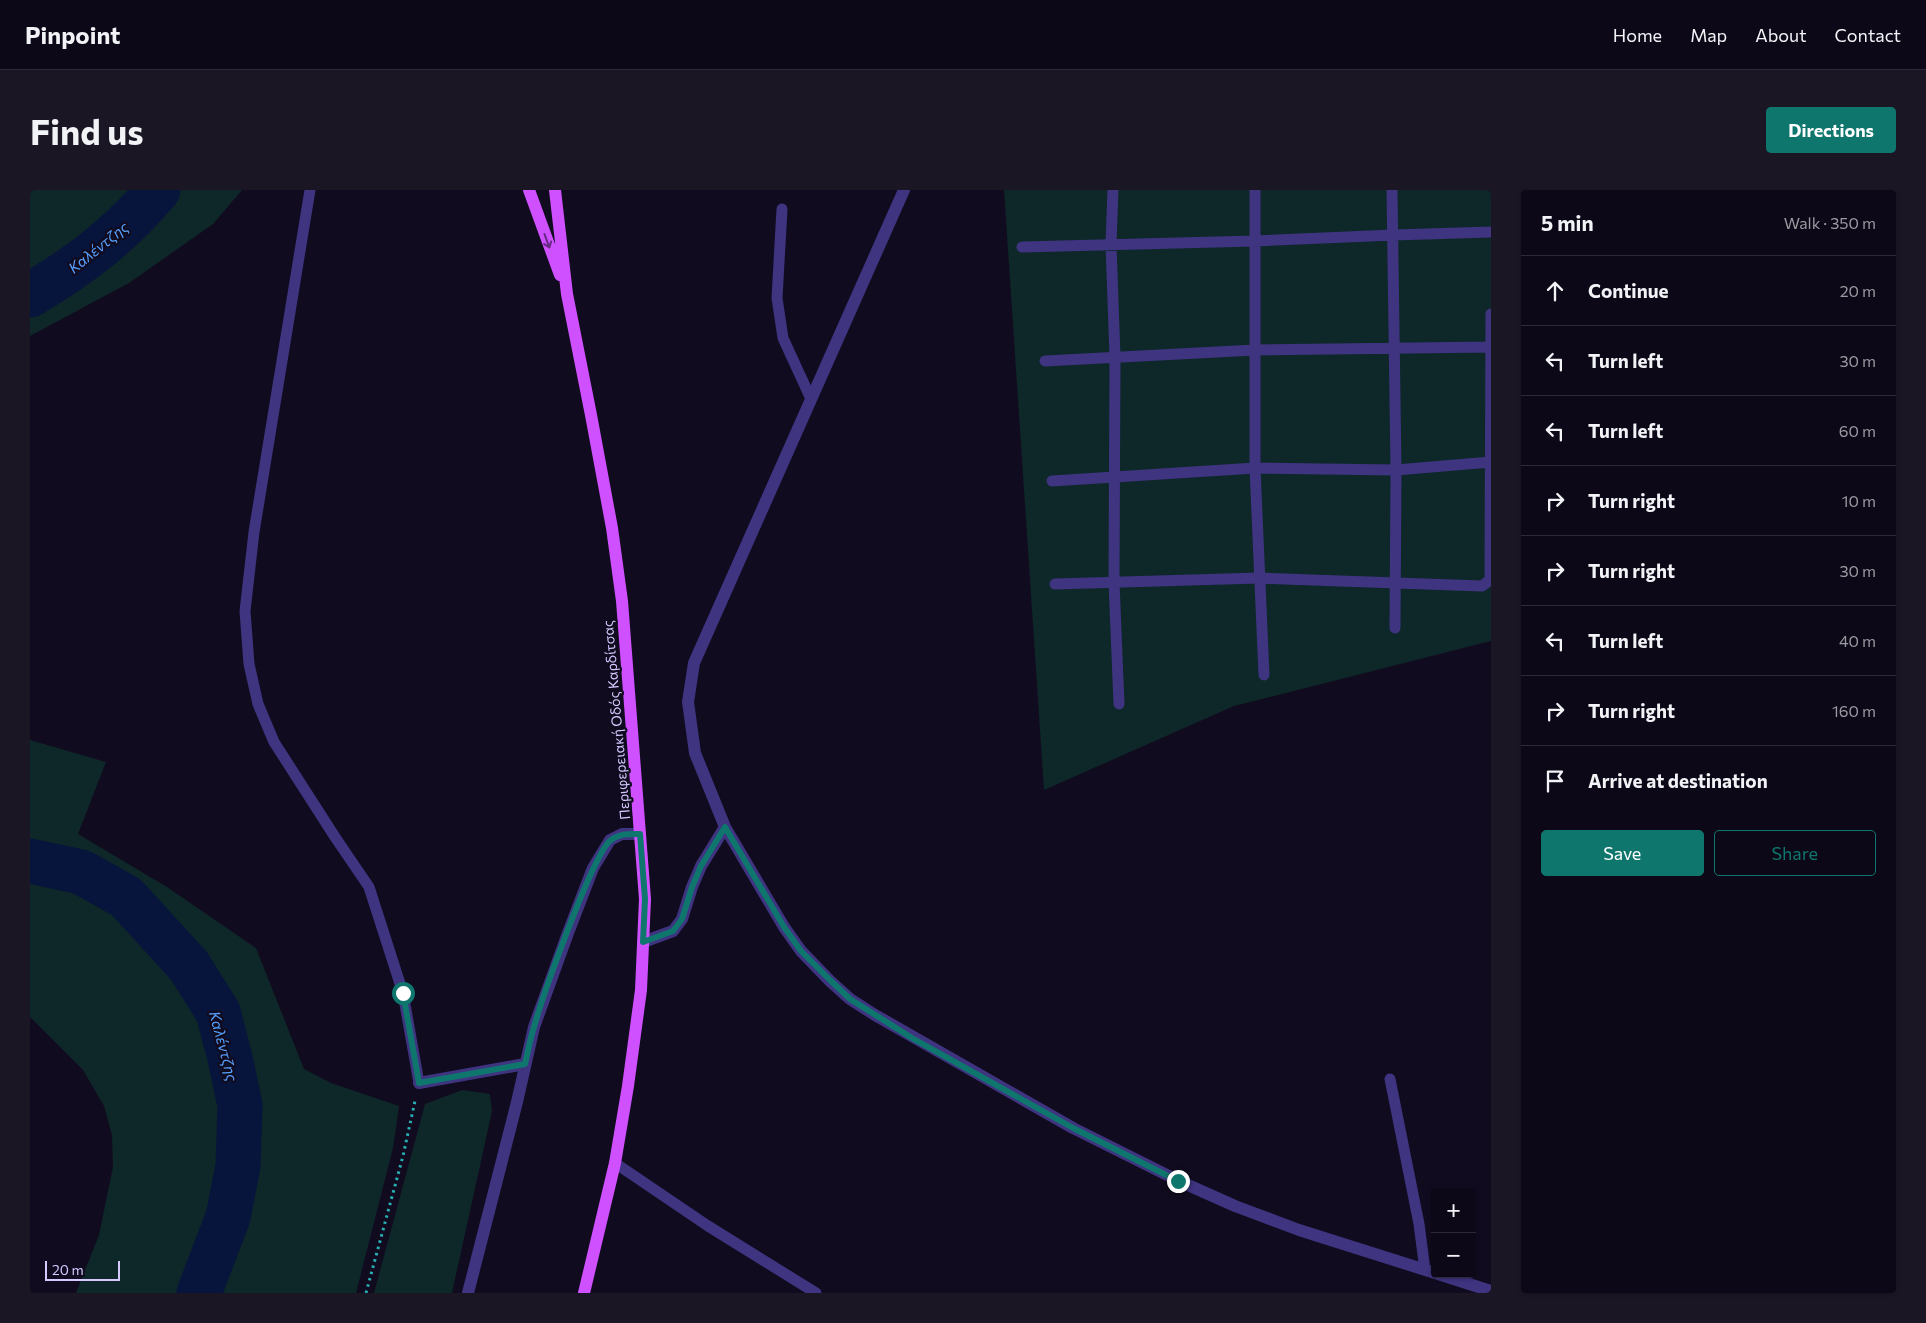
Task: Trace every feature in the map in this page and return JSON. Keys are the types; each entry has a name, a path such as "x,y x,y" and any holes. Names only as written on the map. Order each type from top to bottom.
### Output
{"main road":[{"name":"Περιφερειακή Οδός Καρδίτσας","path":"555,190 567,294 592,415 612,528 622,601 645,899 637,1026 615,1163 584,1293"},
{"name":"Περιφερειακή Οδός Καρδίτσας","path":"529,192 567,294"}],"street":[{"path":"904,190 694,663 688,702 695,753 725,827 784,927 801,951 850,999 875,1015 1073,1128 1178,1181 1235,1206 1300,1230 1431,1273"},
{"path":"643,942 673,931 682,919 701,866 725,827"},
{"path":"468,1293 517,1102 534,1026 593,868 610,840 622,834 640,834"},
{"path":"419,1083 525,1064"},
{"path":"1448,1278 1491,1291"}],"lane":[{"path":"310,190 254,532 245,611 248,664 258,704 274,742 334,837 369,887 403,993 419,1083"},
{"path":"1113,190 1111,244 1115,357 1114,582 1119,704"},
{"path":"1255,190 1255,468 1264,676"},
{"path":"1392,190 1396,470 1395,628"},
{"path":"782,209 777,298 783,338 811,399"},
{"path":"1022,246 1255,241 1491,232"},
{"path":"1055,584 1259,578 1482,586 1487,584 1490,580 1491,314"},
{"path":"1044,361 1255,350 1491,347"},
{"path":"1052,481 1255,468 1396,470 1491,462"},
{"path":"1390,1079 1419,1224 1431,1269"},
{"path":"615,1163 708,1226 816,1293"}],"path":[{"path":"366,1293 403,1156 419,1083"}],"green space":[{"path":"30,190 242,190 213,224 129,283 30,336"},
{"path":"1004,190 1491,190 1491,641 1234,706 1044,790"},
{"path":"30,740 106,762 78,834 167,887 256,948 304,1069 331,1083 399,1106 393,1148 356,1293 76,1293 99,1235 113,1167 112,1135 104,1106 83,1070 30,1017"},
{"path":"462,1090 490,1094 492,1111 452,1293 374,1293 425,1104"}],"waterway":[{"name":"Καλέντζης","path":"30,295 99,248 129,221 158,190"},
{"name":"Καλέντζης","path":"30,861 81,872 126,897 189,966 218,1012 240,1105 238,1166 228,1217 199,1293"}],"route":[{"path":"403,993 419,1083 525,1064 534,1026 568,933 593,868 610,840 622,834 640,834 645,899 643,942 673,931 682,919 701,866 709,850 725,827 784,927 801,951 850,999 912,1038 1073,1128 1178,1181"}]}
